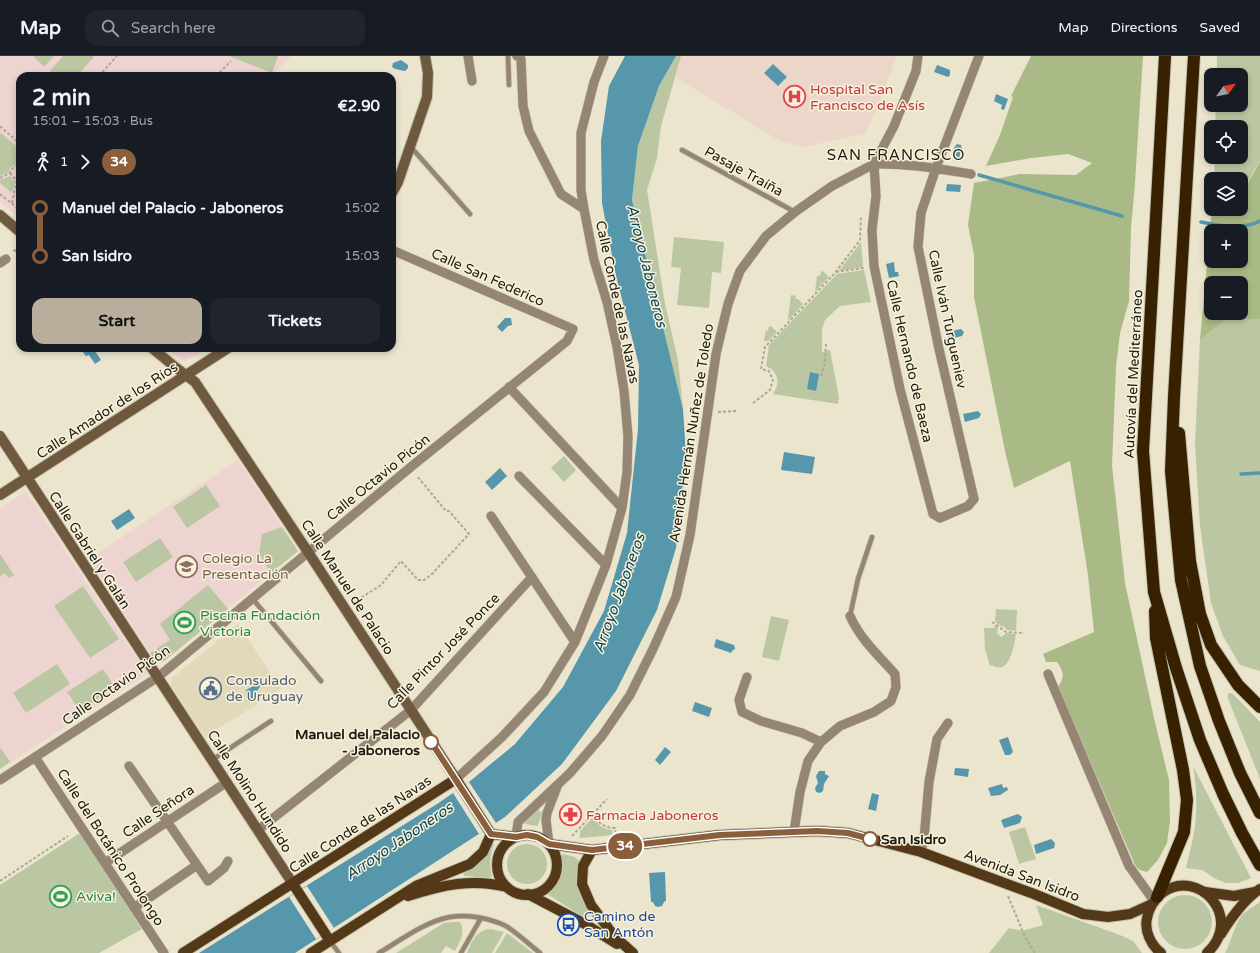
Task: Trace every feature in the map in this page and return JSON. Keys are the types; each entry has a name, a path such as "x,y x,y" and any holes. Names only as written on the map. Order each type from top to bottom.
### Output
{"highway":[{"name":"Autovía del Mediterráneo","path":"1165,56 1143,451 1154,592 1176,668 1200,740 1223,794 1260,865"},
{"path":"1194,56 1171,471 1181,580 1200,666 1219,721 1240,773 1260,813"},
{"path":"1174,397 1181,451 1190,561 1200,614 1211,645 1238,685 1260,707"},
{"path":"1154,592 1156,638 1183,770 1187,800 1184,832 1154,901"}],"main road":[{"name":"Calle Manuel de Palacio","path":"458,784 489,831"},
{"name":"Calle Conde de las Navas","path":"183,953 296,888 458,784"},
{"path":"311,953 327,937 393,901 416,886 470,864 483,852 489,831 516,837"},
{"name":"Avenida San Isidro","path":"549,844 592,850 720,835 817,831 848,833 921,852 1083,914 1108,917 1130,914 1154,901 1165,891 1174,887 1194,887 1203,891"},
{"path":"393,901 433,888 461,883 495,884 507,887 517,893 534,894 545,889 553,879 557,868 555,855 549,844 537,837 527,835 516,837 505,844 500,850 497,864 500,878 507,887"},
{"path":"592,850 583,866 582,884 591,905 614,936 632,953"},
{"name":"Calle Molino Hundido","path":"296,888 327,937"},
{"path":"1203,891 1234,896 1257,890"},
{"path":"1207,953 1213,947 1229,921 1257,890"},
{"path":"1203,891 1212,898 1221,917 1221,928 1218,939"},
{"path":"528,894 585,924 632,953"},
{"path":"1154,901 1148,912 1146,921 1147,932 1151,941 1161,953"}],"street":[{"path":"396,186 427,97 428,73 425,56"},
{"path":"468,56 472,81"},
{"path":"517,56 521,59 523,106 529,131 561,194 584,209"},
{"name":"Calle Conde de las Navas","path":"458,784 544,692 575,642 606,565 622,508 627,472 628,436 624,390 617,347 607,302 594,260 581,190 580,133 594,82 604,56"},
{"path":"918,56 916,71 894,126 874,164 936,168 971,174"},
{"name":"Calle Iván Turgueniev","path":"974,498 939,349 918,247 921,213 936,168 979,56"},
{"name":"Avenida Hernán Nuñez de Toledo","path":"516,837 518,822 570,773 602,736 630,695 653,649 676,597 690,535 716,354 728,304 740,271 766,236 795,212 832,186 874,164"},
{"name":"Calle Hernando de Baeza","path":"874,164 876,196 872,230 874,266 900,389 933,514 940,518 968,506 974,498"},
{"path":"0,215 16,229"},
{"name":"Calle San Federico","path":"396,252 573,329"},
{"name":"Calle Octavio Picón","path":"0,780 158,677 252,598 567,341 573,329"},
{"name":"Calle Manuel de Palacio","path":"157,352 195,382 308,552 458,784"},
{"name":"Calle Amador de los Ríos","path":"0,495 222,352"},
{"path":"509,387 622,508"},
{"name":"Calle Gabriel y Galán","path":"0,436 26,478 158,677"},
{"path":"519,476 606,565"},
{"path":"491,516 575,642"},
{"name":"Calle Pintor José Ponce","path":"258,830 411,710 532,577"},
{"path":"794,832 800,792 808,761 821,742 840,726 874,712 891,701 896,687 895,674 866,643 855,627 850,616"},
{"path":"1048,674 1129,866 1154,901"},
{"name":"Calle Molino Hundido","path":"158,677 296,888"},
{"path":"747,677 739,700 742,712 761,722 802,733 821,742"},
{"path":"921,852 924,839 929,782 937,739 948,723"},
{"name":"Calle del Botánico Prolongo","path":"35,758 164,953"},
{"path":"129,766 208,881 224,868 228,861"},
{"name":"Calle Señora","path":"105,864 227,782"},
{"name":"Avenida Hernán Nuñez de Toledo","path":"549,844 546,820 547,813 558,784"},
{"path":"134,908 197,864"}],"lane":[{"path":"508,56 509,85"},
{"path":"410,146 470,214"},
{"name":"Pasaje Traíña","path":"682,150 795,212"},
{"path":"850,616 858,579 872,538"},
{"path":"252,598 321,681"},
{"path":"212,760 271,721"},
{"path":"379,953 428,924 449,917 482,918 505,925 540,953"},
{"path":"461,953 482,918"},
{"path":"327,937 340,953"}],"path":[{"path":"103,72 117,56"},
{"path":"220,72 231,61"},
{"path":"0,128 1,127 16,140"},
{"path":"0,178 10,173 13,168 16,167"},
{"path":"10,173 16,179"},
{"path":"12,203 16,184"},
{"path":"0,194 16,206"},
{"path":"753,403 770,390 773,380 769,371 761,369 765,347 835,273 860,240 861,216"},
{"path":"835,273 864,268"},
{"path":"822,376 826,363 826,344"},
{"path":"708,411 737,411"},
{"path":"353,604 381,585 401,561 418,580 424,580 431,575 469,534 449,511 446,511 417,476"},
{"path":"992,622 1006,632 1024,633"},
{"path":"564,846 607,800"},
{"path":"594,813 596,818 602,824 612,828"},
{"path":"0,881 68,836"},
{"path":"1003,883 1020,925 1035,953"}],"shaded area":[{"path":"0,56 291,56 275,72 16,72 16,216 0,202"},
{"name":"Hospital San Francisco de Asís","path":"681,56 896,56 889,78 866,133 804,147 780,141 675,77"},
{"path":"172,352 201,352 188,360 184,361"},
{"name":"Colegio La Presentación","path":"238,460 298,551 163,662 158,662 155,660 89,559"},
{"path":"26,491 147,674 0,769 0,509"},
{"path":"238,624 281,689 205,737 171,685 172,678"}],"green space":[{"path":"33,56 54,56 44,67"},
{"path":"63,56 94,57 81,72 50,71"},
{"path":"231,56 278,56 272,72"},
{"path":"676,56 681,56 661,126 657,158 647,190 665,304 678,360 683,409 632,200 638,146 659,86"},
{"path":"1031,56 1143,56 1131,228 1129,301 1120,333 1116,367 1112,466 1125,583 1169,780 1170,821 1167,843 1158,860 1147,872 1136,867 1058,687 1063,677 1061,669 1057,662 1046,662 1043,654 1094,632 1088,575 1070,461 1014,488 1005,451 974,297 974,255 968,225 974,183 1020,174 1076,175 1092,163 1068,154 1031,158 986,166 1000,135 1013,97 1011,96"},
{"path":"1217,56 1260,56 1260,160 1248,181 1248,172 1214,172 1215,164 1248,164 1248,120 1215,120 1216,112 1248,112 1248,68 1217,68"},
{"path":"1,133 16,146 16,164 11,167 9,172 0,176"},
{"path":"1260,161 1260,319 1248,319 1248,276 1206,276 1207,268 1248,268 1248,224 1211,224 1211,216 1248,216 1248,183"},
{"path":"10,176 15,181 12,193 0,183 0,180"},
{"path":"674,237 724,242 721,273 712,272 709,308 677,305 681,268 671,267"},
{"path":"861,242 863,267 839,271"},
{"path":"864,270 871,302 840,306 825,320 822,329 822,352 830,350 839,397 838,404 773,394 777,385 777,378 776,374 766,366 769,345 837,274"},
{"path":"821,271 829,277 815,292 817,276 820,276"},
{"path":"791,295 796,296 795,299 798,299 803,304 789,320 788,319"},
{"path":"1204,296 1204,320 1225,320 1200,340"},
{"path":"1260,319 1260,671 1240,665 1223,636 1211,603 1200,526 1195,444 1200,340 1225,320"},
{"path":"769,326 777,332 768,341 764,341 766,330 768,331"},
{"path":"564,456 576,470 564,482 551,468"},
{"path":"206,485 220,506 187,528 173,507"},
{"path":"282,527 298,551 271,573 259,554 262,534"},
{"path":"160,538 173,557 136,582 123,562"},
{"path":"0,554 14,575 9,578 5,573 0,576"},
{"name":"Piscina Fundación Victoria","path":"208,585 228,609 163,662 158,662 150,653 170,640 160,624"},
{"path":"83,586 119,639 90,658 54,606"},
{"path":"996,609 1017,610 1016,631 1007,630 995,622"},
{"path":"771,616 789,620 779,661 762,657"},
{"path":"995,625 998,628 997,633 1001,637 1007,633 1016,634 1014,646 1007,664 998,668 992,665 990,666 985,649 984,628 994,628"},
{"path":"57,664 70,684 26,713 13,693"},
{"path":"103,669 115,687 80,711 67,692"},
{"path":"1229,693 1232,693 1260,722 1260,779 1227,696"},
{"path":"0,747 10,762 0,769"},
{"path":"1193,766 1251,878 1238,883 1226,883 1216,879 1202,870 1186,868 1196,820 1196,793"},
{"path":"538,809 542,813 538,825 525,824 526,821"},
{"path":"593,817 601,826 612,830 613,835 580,838 580,831"},
{"path":"1025,827 1036,859 1019,864 1009,832"},
{"name":"Aviva!","path":"80,833 142,929 99,953 0,953 0,885"},
{"path":"491,843 494,844 490,860 492,877 464,876 463,872 475,866 481,860"},
{"path":"531,844 538,847 544,853 547,864 546,872 538,881 531,884 523,884 516,881 508,872 507,860 510,853 519,845"},
{"path":"563,854 575,857 581,863 578,877 580,890 591,914 585,918 547,894 546,891 557,876 560,857"},
{"path":"1180,895 1190,895 1200,899 1208,907 1212,917 1212,927 1208,937 1200,945 1190,949 1180,949 1170,945 1162,937 1158,927 1158,917 1162,907 1170,899"},
{"path":"1260,902 1260,953 1225,953 1235,927 1241,917 1244,913"},
{"path":"1036,905 1120,935 1133,941 1142,953 989,953 1009,928 1022,931 1043,925"},
{"path":"460,922 462,926 462,937 455,951 446,946 441,953 396,953 444,923"},
{"path":"491,929 504,932 492,953 467,953 473,940 478,934 482,931"},
{"path":"507,933 533,953 495,953"}],"water":[{"name":"Arroyo Jaboneros","path":"625,56 676,56 659,86 638,146 632,200 683,409 686,455 676,548 657,610 616,691 562,764 505,817 295,953 199,953 437,804 469,782 515,744 563,687 604,611 627,533 638,429 639,365 616,276 602,203 601,141 609,86"},
{"path":"401,60 408,65 408,68 405,71 392,67 393,63"},
{"path":"773,64 787,77 778,86 764,73"},
{"path":"937,65 950,70 950,75 948,77 934,72"},
{"path":"996,94 1008,99 1004,110 1001,109 1002,105 994,101"},
{"path":"957,144 961,145 962,149 959,158 956,160 952,156 954,148"},
{"path":"947,184 961,185 960,192 946,191"},
{"path":"894,262 895,272 898,272 899,276 889,278 886,264"},
{"path":"505,318 511,318 512,325 508,326 502,332 497,327"},
{"path":"961,329 964,332 962,336 949,339 947,332"},
{"path":"83,352 96,352 101,360 95,364 89,355 86,356"},
{"path":"810,372 819,374 816,391 807,389"},
{"path":"978,411 981,414 979,418 965,422 963,414"},
{"path":"784,452 815,457 812,474 781,470"},
{"path":"500,468 507,476 492,490 485,482"},
{"path":"129,509 135,518 117,530 111,521"},
{"path":"716,639 734,645 735,649 731,653 714,647"},
{"path":"259,683 260,687 254,694 253,702 248,702 246,690"},
{"path":"695,702 712,708 709,717 692,711"},
{"path":"1008,737 1013,752 1010,755 1005,755 999,740"},
{"path":"665,747 671,752 660,765 655,760"},
{"path":"955,768 969,769 968,777 954,775"},
{"path":"819,771 825,771 825,774 829,776 824,784 823,791 820,793 816,792 815,788 818,783 816,776"},
{"path":"1002,784 1003,788 1007,787 1008,790 1000,795 991,796 988,788"},
{"path":"872,793 879,795 876,811 868,809"},
{"path":"1018,814 1022,817 1020,823 1004,828 1001,820"},
{"path":"1051,839 1055,843 1054,848 1036,854 1034,845"},
{"path":"665,872 666,901 662,906 658,907 651,902 649,873"}],"pier":[{"path":"469,782 496,823 479,834 453,793"},
{"path":"307,886 334,928 316,939 289,897"}],"waterway":[{"path":"979,175 1122,216"},
{"path":"1201,222 1223,226 1246,226 1260,221"},
{"path":"1241,474 1260,473"}],"bus line":[{"name":"34","path":"431,742 491,834 516,837 527,835 537,837 549,844 592,850 720,835 817,831 848,833 870,839"}],"place":[{"name":"Hospital San Francisco de Asís","path":"795,97"},
{"name":"Colegio La Presentación","path":"187,566"},
{"name":"Piscina Fundación Victoria","path":"185,623"},
{"name":"Consulado de Uruguay","path":"211,688"},
{"name":"Manuel del Palacio - Jaboneros","path":"431,742"},
{"name":"Farmacia Jaboneros","path":"570,815"},
{"name":"San Isidro","path":"870,839"},
{"name":"Aviva!","path":"60,896"},
{"name":"Camino de San Antón","path":"569,924"}],"district":[{"name":"SAN FRANCISCO","path":"896,155"}]}
